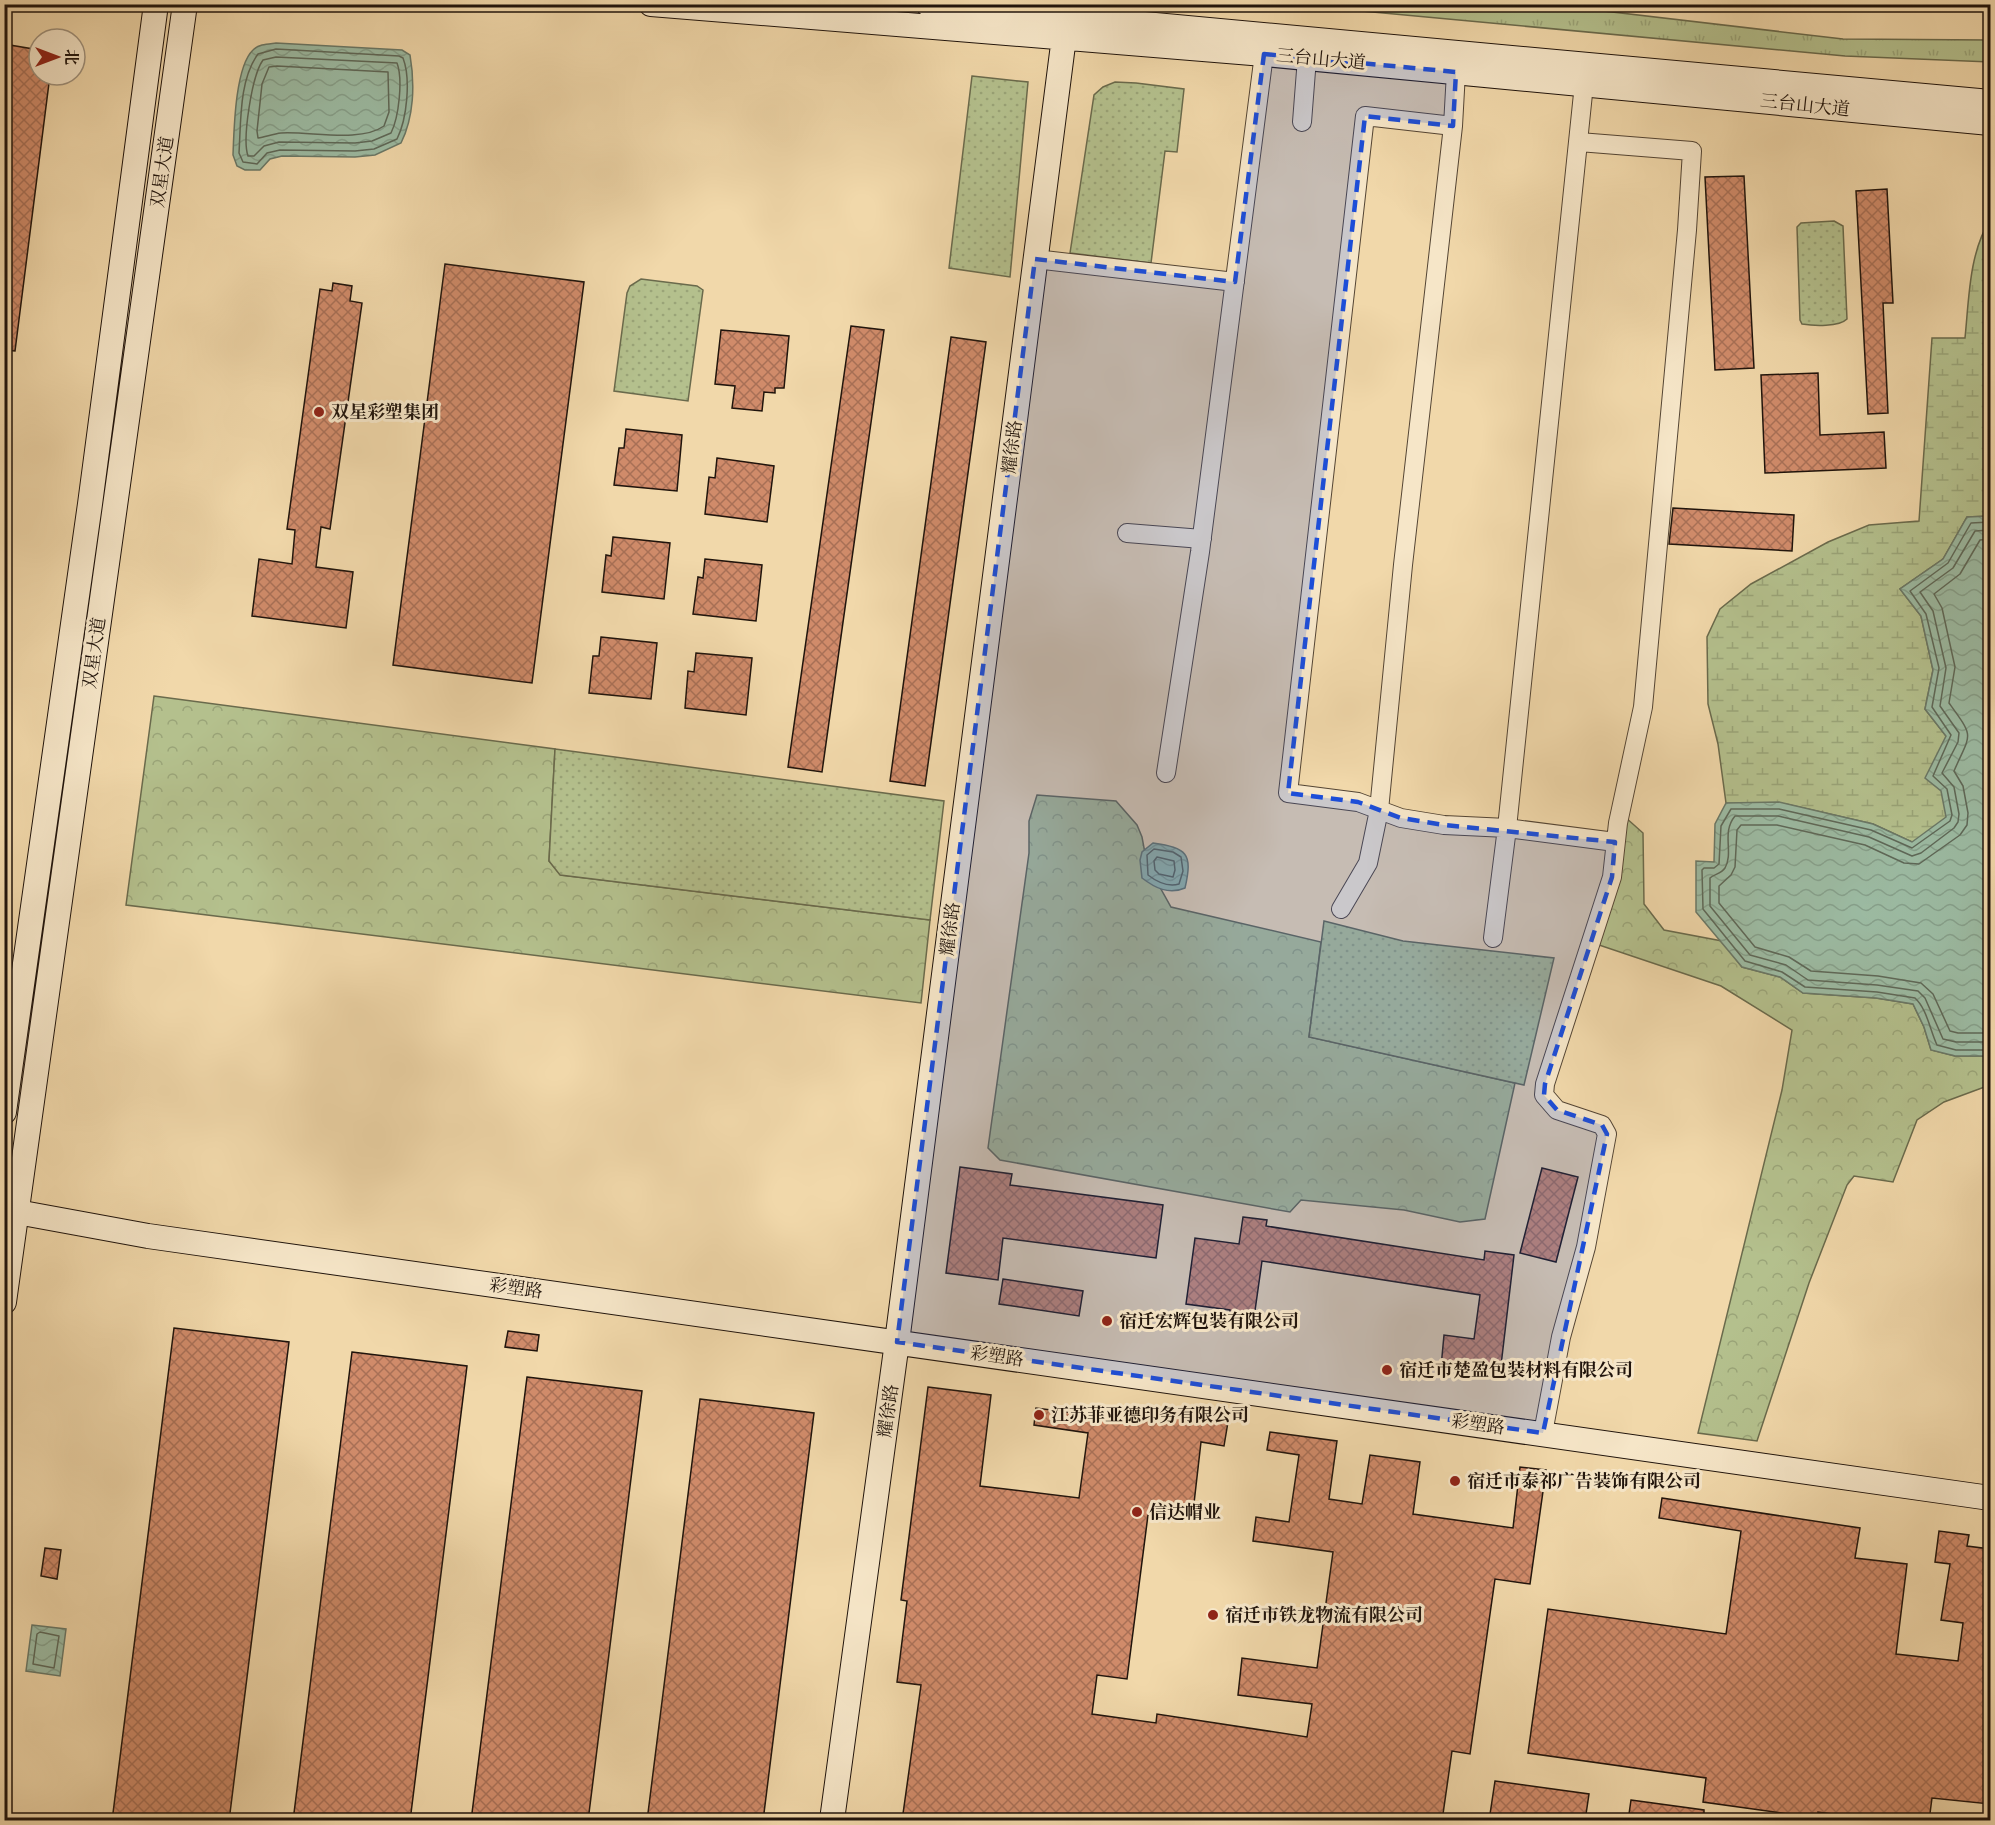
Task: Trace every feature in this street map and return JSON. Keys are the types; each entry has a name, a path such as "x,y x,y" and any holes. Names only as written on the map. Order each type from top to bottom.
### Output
{"street":[{"name":"双星大道","path":"4,1112 90,504 156,4"},
{"name":"双星大道","path":"4,1302 11,1210 185,4"},
{"name":"三台山大道","path":"651,4 1064,22 1990,102"},
{"name":"三台山大道","path":"928,4 1064,22 1264,54 1990,123"},
{"name":"耀徐路","path":"832,1821 897,1342 1064,22"},
{"path":"1166,773 1202,539 1264,54"},
{"path":"1302,122 1307,58"},
{"path":"1341,909 1368,863 1380,810 1403,566 1453,126 1456,72"},
{"path":"1493,938 1507,828 1584,84"},
{"path":"1453,126 1365,116 1288,793 1358,802 1401,818 1444,825 1507,828 1615,842"},
{"path":"1543,1433 1561,1337 1586,1247 1607,1134 1602,1125 1557,1110 1544,1095 1545,1084 1612,877 1615,842 1642,707 1687,230 1692,151 1579,142"},
{"path":"1035,259 1235,282"},
{"path":"1127,533 1202,539"},
{"name":"彩塑路","path":"11,1210 148,1236 1990,1498"}],"highlighted area":[{"path":"1264,54 1456,72 1453,126 1365,116 1288,793 1358,802 1401,818 1444,825 1615,842 1612,877 1545,1084 1544,1095 1557,1110 1602,1125 1607,1134 1543,1433 897,1342 1035,259 1235,282"}],"green space":[{"path":"1544,4 1843,39 1990,40 1990,62 1845,56 1297,5"},
{"path":"972,76 1028,82 1010,277 949,268"},
{"path":"1115,82 1184,89 1177,152 1165,151 1151,263 1070,253 1094,95 1103,87"},
{"path":"1990,220 1990,516 1967,517 1943,559 1900,589 1921,616 1933,670 1925,709 1946,736 1990,834 1912,842 1873,824 1786,804 1726,803 1718,744 1708,704 1707,637 1720,609 1751,584 1828,542 1869,525 1919,521 1932,338 1965,338 1974,262 1983,233"},
{"path":"1834,221 1843,226 1847,319 1832,325 1802,324 1797,227 1801,223"},
{"path":"641,279 697,286 703,290 688,401 614,391 627,293 630,286"},
{"path":"154,696 555,749 549,861 561,875 930,920 921,1003 126,905"},
{"path":"555,749 944,801 930,920 560,875 549,861"},
{"path":"1037,795 1116,801 1137,825 1142,837 1147,864 1171,907 1321,942 1309,1037 1515,1083 1485,1219 1460,1222 1404,1210 1301,1200 1290,1212 1000,1160 988,1148 1029,853 1029,821"},
{"path":"1625,817 1643,833 1644,904 1664,930 1722,941 1742,967 1780,977 1803,993 1876,998 1913,1004 1924,1027 1931,1050 1955,1056 1990,1056 1990,1085 1944,1102 1917,1120 1893,1182 1854,1176 1847,1185 1809,1283 1757,1441 1698,1433 1782,1090 1792,1030 1721,986 1599,945"},
{"path":"1324,921 1403,941 1554,958 1524,1085 1309,1037"}],"water":[{"path":"276,43 402,50 410,55 413,77 411,111 401,143 375,155 282,156 270,159 260,170 245,170 237,166 233,155 234,130 242,70 247,58 255,48"},
{"path":"1990,516 1990,1056 1955,1056 1931,1050 1924,1027 1913,1004 1876,998 1803,993 1780,977 1742,967 1696,912 1696,861 1714,862 1715,824 1726,803 1779,802 1873,824 1912,842 1946,817 1941,791 1925,778 1946,736 1925,709 1933,670 1921,616 1900,589 1943,559 1967,517"},
{"path":"1153,843 1173,847 1185,854 1188,867 1185,888 1168,891 1142,878 1140,860 1142,852"},
{"path":"32,1625 66,1629 60,1676 26,1671"}],"building":[{"path":"4,44 27,48 27,87 48,87 15,351 4,350"},
{"path":"1744,176 1754,368 1715,370 1705,177"},
{"path":"1887,189 1893,303 1883,303 1888,413 1868,414 1856,191"},
{"path":"445,264 584,282 532,683 393,665"},
{"path":"333,283 352,286 350,301 362,303 330,529 321,527 316,567 353,572 346,628 252,616 259,559 292,564 295,530 287,529 320,289 332,291"},
{"path":"851,326 884,330 822,772 788,767"},
{"path":"721,330 789,336 784,388 775,388 775,393 764,392 762,411 732,408 735,386 715,384"},
{"path":"951,337 986,342 925,786 890,781"},
{"path":"1818,373 1820,435 1884,432 1886,468 1765,473 1761,375"},
{"path":"626,429 682,435 677,491 614,485 619,448 624,448"},
{"path":"717,458 774,466 767,522 705,514 709,477 715,478"},
{"path":"1673,508 1794,515 1792,551 1669,544"},
{"path":"613,537 670,543 664,599 602,592 606,555 611,556"},
{"path":"705,559 762,565 756,621 693,614 698,577 703,578"},
{"path":"601,637 657,643 651,699 589,693 593,656 599,656"},
{"path":"696,653 752,658 746,715 685,708 688,671 694,672"},
{"path":"960,1167 1012,1174 1010,1185 1163,1205 1156,1258 1003,1238 998,1280 946,1273"},
{"path":"1542,1168 1578,1177 1556,1262 1520,1253"},
{"path":"1243,1217 1267,1220 1266,1226 1484,1260 1485,1251 1514,1255 1500,1374 1441,1367 1444,1335 1474,1339 1480,1295 1262,1261 1253,1325 1229,1321 1230,1310 1186,1304 1195,1238 1239,1244"},
{"path":"1003,1279 1083,1291 1079,1316 999,1304"},
{"path":"174,1328 289,1342 229,1821 112,1821"},
{"path":"508,1331 539,1335 537,1351 505,1347"},
{"path":"352,1352 467,1366 410,1821 293,1821"},
{"path":"527,1377 642,1391 588,1821 471,1821"},
{"path":"928,1387 991,1395 980,1486 1079,1498 1088,1433 1034,1425 1036,1408 1090,1415 1091,1405 1228,1422 1224,1446 1201,1442 1192,1521 1148,1515 1127,1679 1097,1675 1092,1714 1156,1723 1157,1714 1307,1737 1312,1704 1238,1695 1242,1658 1317,1668 1333,1552 1253,1541 1256,1517 1289,1522 1299,1455 1267,1450 1270,1432 1337,1441 1329,1499 1362,1504 1370,1455 1420,1462 1413,1514 1513,1528 1520,1467 1546,1470 1530,1584 1495,1579 1470,1754 1452,1751 1442,1821 902,1821 921,1685 897,1682 907,1601 901,1600"},
{"path":"700,1399 814,1413 763,1821 647,1821"},
{"path":"1662,1498 1860,1528 1855,1558 1907,1564 1896,1654 1958,1661 1963,1623 1941,1620 1950,1564 1935,1562 1939,1531 1969,1535 1967,1546 1990,1549 1990,1804 1932,1798 1929,1821 1888,1821 1818,1812 1818,1818 1703,1802 1706,1778 1528,1753 1548,1609 1726,1634 1741,1531 1659,1518"},
{"path":"45,1548 61,1550 57,1579 41,1576"},
{"path":"1495,1781 1589,1794 1585,1821 1489,1821"},
{"path":"1631,1800 1704,1810 1704,1821 1628,1821"}],"place":[{"name":"双星彩塑集团","path":"319,412"},
{"name":"宿迁宏辉包装有限公司","path":"1107,1321"},
{"name":"宿迁市楚盈包装材料有限公司","path":"1387,1370"},
{"name":"江苏菲亚德印务有限公司","path":"1039,1415"},
{"name":"宿迁市泰祁广告装饰有限公司","path":"1455,1481"},
{"name":"信达帽业","path":"1137,1512"},
{"name":"宿迁市铁龙物流有限公司","path":"1213,1615"}]}
